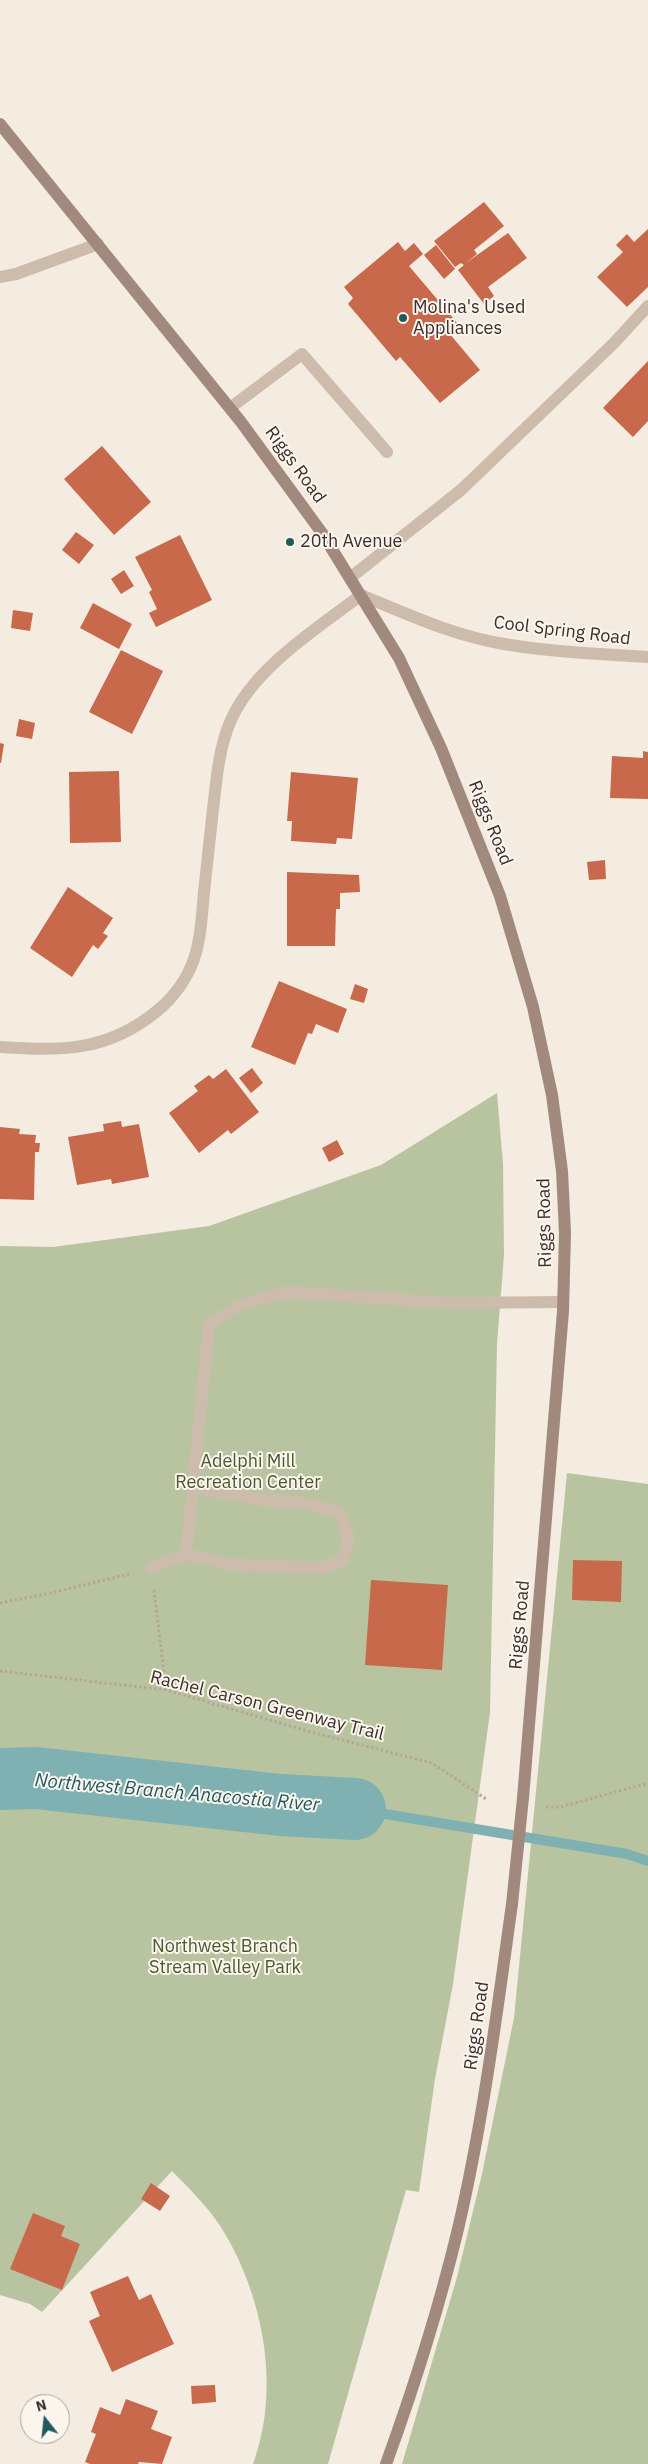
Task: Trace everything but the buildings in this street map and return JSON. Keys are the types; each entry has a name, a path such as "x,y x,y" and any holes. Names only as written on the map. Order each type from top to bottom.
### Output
{"main road":[{"name":"Riggs Road","path":"0,124 230,408 322,533 399,658 441,748 500,896 533,1007 552,1095 562,1171 565,1234 563,1302 523,1798 512,1904 488,2079 458,2228 429,2334 386,2464"}],"street":[{"path":"0,277 16,274 98,244"},
{"path":"350,578 461,490 607,350 648,306"},
{"path":"230,408 302,354 387,452"},
{"path":"0,1048 75,1048 107,1041 138,1027 177,990 194,960 201,926 219,757 235,711 249,689 276,663 304,638 361,595"},
{"name":"Cool Spring Road","path":"361,595 455,632 503,644 558,652 648,658"},
{"path":"186,1554 209,1324 241,1304 287,1292 451,1302 563,1302"},
{"path":"152,1568 186,1554 226,1564 318,1568 342,1561 350,1537 339,1513 307,1502 262,1500 192,1487"}],"path":[{"path":"0,1603 51,1593 152,1568 166,1690"},
{"name":"Rachel Carson Greenway Trail","path":"0,1671 166,1690 311,1732 432,1763 486,1799"},
{"path":"542,1807 560,1807 648,1783"}],"green space":[{"path":"497,1093 503,1164 504,1255 497,1344 490,1712 453,1984 435,2079 419,2192 406,2190 328,2464 253,2464 266,2408 267,2379 259,2320 241,2265 228,2239 203,2203 172,2171 42,2312 30,2304 0,2295 0,1246 53,1247 209,1226 381,1165"},
{"path":"567,1473 648,1484 648,2464 402,2464 457,2277 482,2174 514,2018"}],"waterway":[{"name":"Northwest Branch Anacostia River","path":"0,1779 36,1778 280,1805 355,1809"},
{"path":"355,1809 627,1854 648,1861"}],"place":[{"name":"Molina's Used Appliances","path":"403,318"},
{"name":"20th Avenue","path":"290,542"}],"park label":[{"name":"Adelphi Mill Recreation Center","path":"248,1472"},
{"name":"Northwest Branch Stream Valley Park","path":"225,1957"}]}
